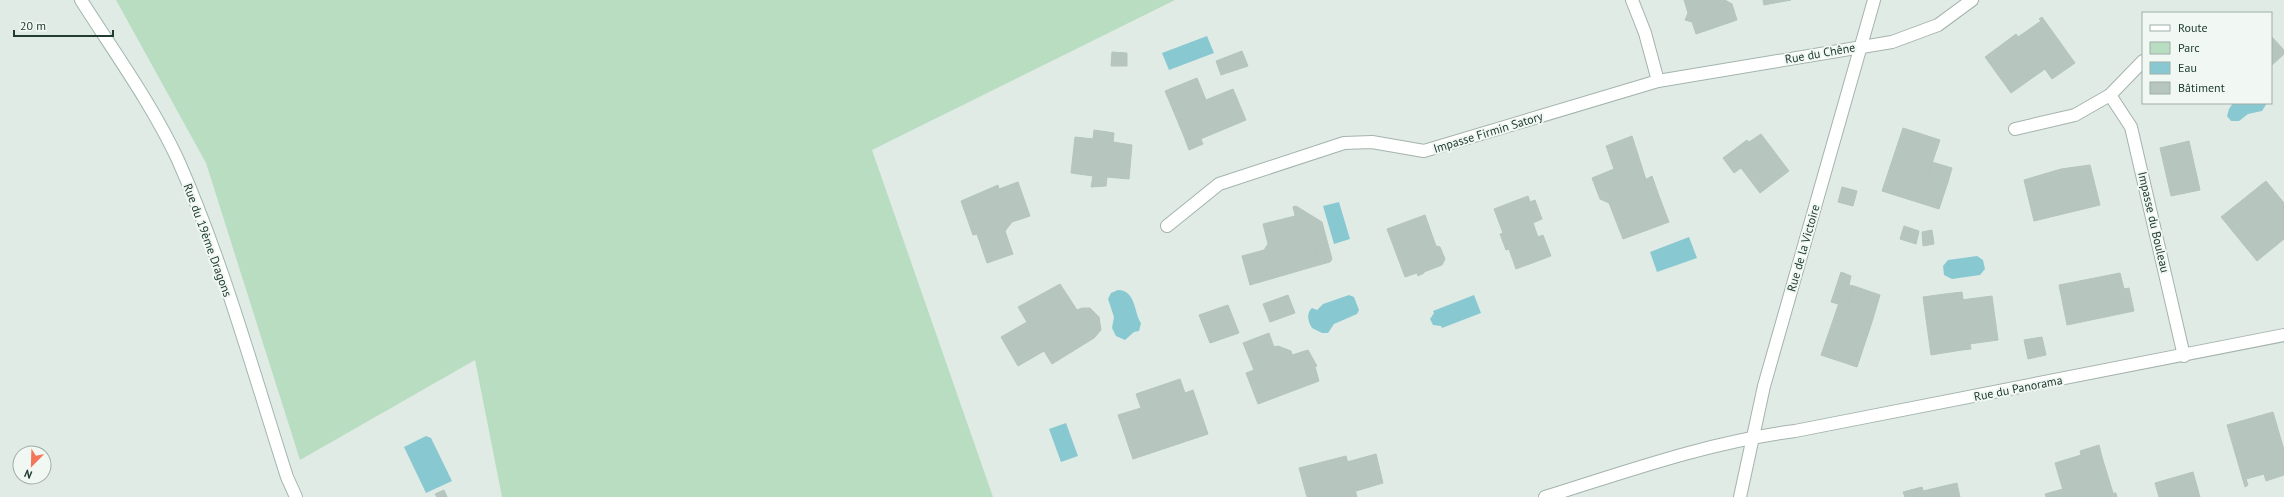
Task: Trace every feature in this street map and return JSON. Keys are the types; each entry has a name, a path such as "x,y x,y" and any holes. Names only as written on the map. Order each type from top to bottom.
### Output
{"street":[{"name":"Rue du 19ème Dragons","path":"81,0 146,102 177,159 212,246 287,477 296,497"},
{"path":"1632,0 1645,33 1658,81"},
{"name":"Rue de la Victoire","path":"1740,497 1764,386 1874,0"},
{"name":"Rue du Chêne","path":"1658,81 1892,42 1938,25 1972,0"},
{"path":"2015,129 2075,114 2110,95 2142,62"},
{"name":"Impasse Firmin Satory","path":"1167,226 1219,184 1344,143 1372,142 1424,151 1658,81"},
{"name":"Impasse du Bouleau","path":"2110,95 2131,127 2184,356"},
{"name":"Rue du Panorama","path":"1545,497 1696,450 1752,437 1794,431 2184,356 2284,335"}],"green space":[{"path":"116,0 1175,0 872,150 993,497 502,497 475,360 300,460 206,163"}],"water":[{"path":"1207,36 1214,53 1169,70 1162,53"},
{"path":"2232,104 2266,104 2262,111 2248,114 2239,121 2231,121 2227,116"},
{"path":"1339,202 1350,239 1334,244 1323,206"},
{"path":"1689,237 1697,258 1657,272 1650,252"},
{"path":"1977,256 1983,260 1985,269 1980,275 1952,279 1944,275 1943,266 1948,260"},
{"path":"1118,290 1124,291 1131,298 1141,323 1139,331 1134,332 1125,340 1116,336 1112,328 1114,317 1108,299 1111,293"},
{"path":"1349,295 1354,297 1359,310 1357,314 1334,324 1328,333 1322,333 1312,328 1308,318 1309,312 1312,308 1317,310 1323,304"},
{"path":"1474,295 1481,313 1442,328 1441,326 1433,325 1430,319 1434,313 1433,311"},
{"path":"1066,423 1078,456 1061,462 1049,429"},
{"path":"426,436 431,438 452,481 426,493 404,447"}],"building":[{"path":"1684,0 1725,0 1732,4 1737,20 1696,34 1692,22 1685,20 1688,13"},
{"path":"1763,0 1791,0 1764,5"},
{"path":"2042,17 2075,63 2052,79 2045,69 2011,93 1985,57 2016,34 2018,37 2041,21 2039,19"},
{"path":"2272,37 2284,50 2284,54 2272,65"},
{"path":"1242,51 1248,66 1221,75 1216,61"},
{"path":"1112,52 1127,53 1127,66 1111,66"},
{"path":"1197,78 1206,100 1233,89 1246,120 1191,143 1187,132 1183,134 1165,91"},
{"path":"1903,128 1940,140 1928,175 1948,182 1939,209 1882,191"},
{"path":"1094,130 1114,133 1113,142 1132,145 1129,179 1107,177 1106,186 1091,187 1093,176 1071,173 1075,137 1093,139"},
{"path":"1187,132 1191,143 1201,139 1203,144 1189,150 1183,134"},
{"path":"1761,134 1789,171 1760,193 1741,168 1734,173 1723,158 1747,140 1749,142"},
{"path":"1632,136 1649,189 1609,203 1600,199 1592,178 1614,169 1606,146"},
{"path":"2189,141 2200,190 2171,196 2160,148"},
{"path":"1932,162 1952,168 1948,182 1928,175"},
{"path":"2090,165 2100,205 2034,221 2024,180 2061,169"},
{"path":"1652,176 1659,196 1652,197 1645,180"},
{"path":"2266,181 2284,203 2284,239 2257,261 2221,217"},
{"path":"1018,182 1030,216 1012,222 1005,231 1013,254 987,263 977,234 973,235 961,201 998,185 999,189"},
{"path":"1842,187 1857,191 1853,206 1838,202"},
{"path":"1649,189 1652,197 1659,196 1669,222 1623,239 1609,203"},
{"path":"1528,196 1530,202 1535,200 1542,219 1533,223 1538,237 1543,235 1551,256 1516,269 1509,249 1506,250 1500,234 1503,233 1494,209"},
{"path":"1296,206 1322,222 1332,259 1330,262 1319,265 1309,229 1299,232 1293,207"},
{"path":"1425,215 1436,246 1440,247 1445,259 1442,265 1418,276 1417,273 1405,277 1387,229"},
{"path":"1295,216 1299,232 1309,229 1319,265 1250,285 1242,256 1264,250 1268,244 1263,224"},
{"path":"1904,226 1919,231 1916,244 1900,239"},
{"path":"1932,230 1934,244 1923,246 1922,232"},
{"path":"1841,272 1851,276 1849,285 1854,286 1848,303 1840,300 1838,304 1831,302"},
{"path":"2120,273 2124,289 2129,288 2134,311 2067,325 2059,285"},
{"path":"1060,284 1077,310 1082,308 1090,308 1099,317 1101,330 1094,338 1052,364 1044,351 1018,366 1001,337 1027,322 1018,307"},
{"path":"1854,286 1880,295 1872,322 1849,314 1852,304 1848,303"},
{"path":"1962,292 1963,300 1946,302 1945,294"},
{"path":"1945,294 1946,302 1992,296 1998,340 1962,345 1962,350 1931,355 1923,297"},
{"path":"1288,295 1295,313 1270,322 1263,304"},
{"path":"1840,300 1852,304 1849,314 1872,322 1857,367 1821,355"},
{"path":"1228,305 1239,333 1210,343 1199,315"},
{"path":"1269,333 1274,347 1278,346 1291,351 1292,355 1308,350 1317,366 1315,367 1319,381 1258,404 1246,373 1254,370 1243,343"},
{"path":"2042,337 2046,355 2028,359 2024,340"},
{"path":"1970,344 1971,349 1962,350 1962,345"},
{"path":"1180,379 1185,393 1193,390 1208,434 1133,459 1118,415 1141,408 1136,394"},
{"path":"2273,412 2284,450 2284,475 2266,481 2264,474 2246,479 2248,485 2245,487 2227,425"},
{"path":"2099,445 2102,457 2083,463 2080,451"},
{"path":"1376,454 1383,483 1356,491 1347,462"},
{"path":"2081,455 2083,463 2102,457 2113,493 2116,493 2117,497 2065,497 2055,463"},
{"path":"1346,456 1357,497 1307,497 1299,468"},
{"path":"2193,472 2200,497 2159,497 2155,483"},
{"path":"1957,483 1960,497 1905,497 1903,492 1922,487 1923,491"},
{"path":"2063,489 2065,497 2046,497 2045,494"},
{"path":"444,490 447,497 437,497 435,494"}]}
